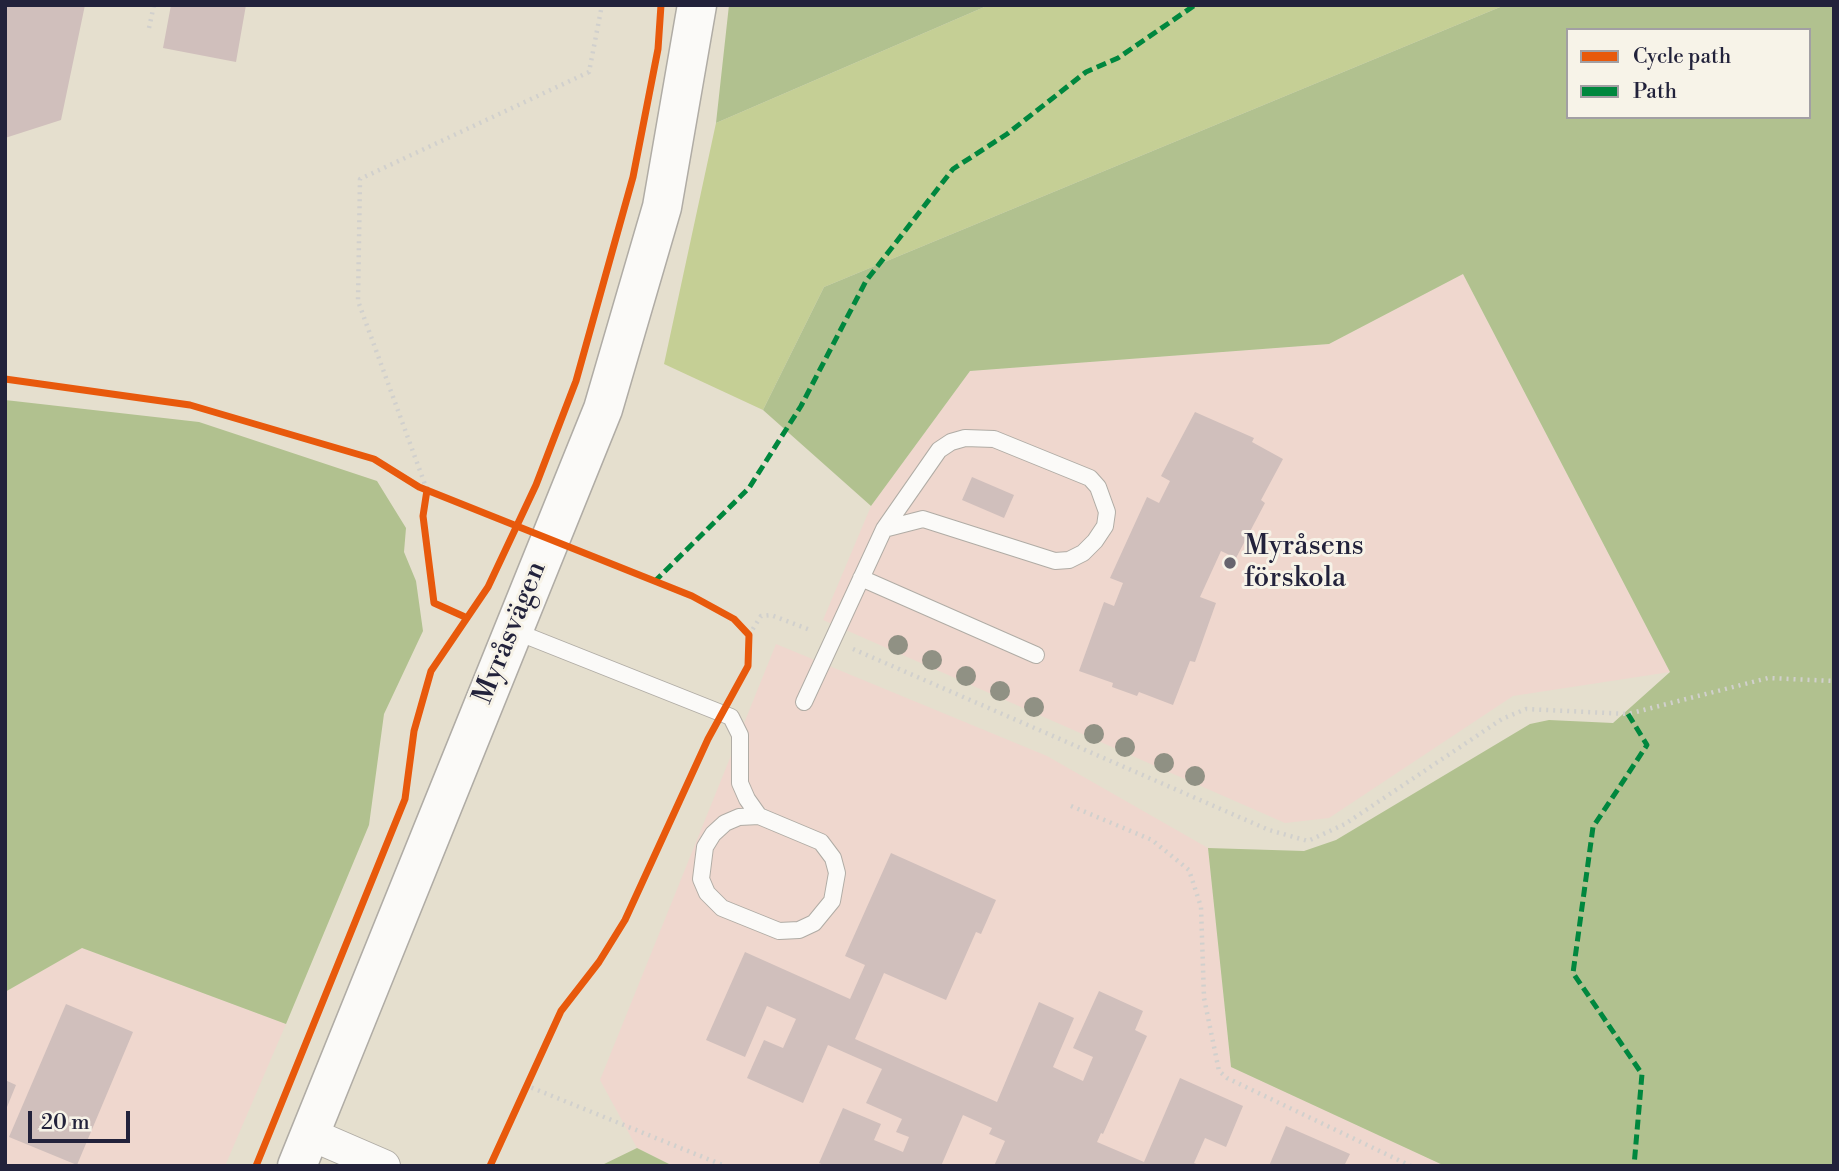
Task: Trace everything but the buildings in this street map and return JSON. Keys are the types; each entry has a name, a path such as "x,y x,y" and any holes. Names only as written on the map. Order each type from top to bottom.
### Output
{"street":[{"name":"Myråsvägen","path":"304,1150 603,409 662,207 697,5"},
{"path":"304,1150 384,1166"}],"lane":[{"path":"804,702 884,529 939,450 965,438 994,439 1090,478 1098,486 1107,512 1105,526 1095,541 1083,553 1069,560 1055,561 923,519 884,529"},
{"path":"860,578 1036,655"},
{"path":"512,630 732,716 740,735 740,783 759,816 821,842 833,858 837,873 832,901 814,923 799,930 779,932 722,908 707,893 701,879 705,847 713,834 725,823 740,817 759,816"}],"path":[{"path":"149,28 153,5"},
{"path":"427,490 358,301 359,180 589,72 602,5"},
{"path":"749,635 761,616 771,615 1269,830 1308,841 1345,824 1502,719 1525,709 1628,714 1768,678 1834,681"},
{"path":"1070,806 1152,840 1189,870 1201,907 1204,998 1219,1071 1227,1078 1410,1166"},
{"path":"525,1085 726,1166"}],"shaded area":[{"name":"Myråsens förskola","path":"1463,274 1670,672 1513,696 1329,818 1285,823 823,620 871,506 970,371 1329,344"},
{"path":"776,644 1047,756 1208,848 1231,1067 1445,1166 673,1166 637,1148 600,1080"},
{"path":"82,948 286,1024 225,1166 5,1166 5,992"}],"green space":[{"path":"729,5 989,5 716,123"},
{"path":"989,5 1505,5 824,287 763,410 664,364 716,123"},
{"path":"1505,5 1834,5 1834,1166 1445,1166 1231,1067 1208,848 1304,851 1336,840 1530,724 1549,720 1613,723 1670,672 1463,274 1329,344 970,371 871,506 763,410 824,287"},
{"path":"5,400 199,422 377,481 406,528 404,552 416,581 423,631 384,714 369,825 286,1024 82,948 5,992"},
{"path":"637,1148 673,1166 600,1166"}],"marked path":[{"path":"654,582 749,488 801,406 866,281 953,169 1007,134 1086,72 1118,58 1195,5"},
{"path":"1628,714 1647,745 1593,827 1573,973 1642,1074 1634,1166"}],"cycle path":[{"path":"256,1166 405,799 414,731 431,671 488,587 536,485 576,381 633,177 658,49 661,5"},
{"path":"5,379 190,405 374,459 419,487 692,596 734,619 749,635 748,666 708,739 625,920 599,962 561,1011 490,1166"},
{"path":"427,490 423,516 434,603 465,617"}],"place":[{"name":"Myråsens förskola","path":"1230,563"}]}
